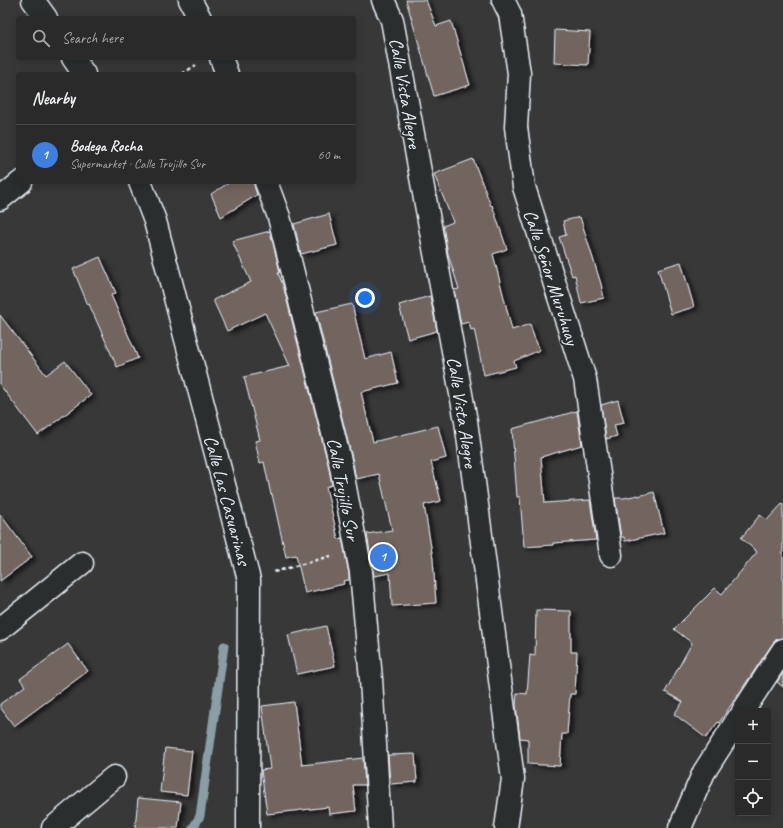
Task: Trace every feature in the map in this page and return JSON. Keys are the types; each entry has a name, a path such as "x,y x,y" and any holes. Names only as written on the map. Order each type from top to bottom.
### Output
{"street":[{"path":"33,0 45,16"},
{"path":"190,0 199,16"},
{"name":"Calle Vista Alegre","path":"383,0 392,20 466,421 513,779 506,828"},
{"name":"Calle Señor Muruhuay","path":"503,0 510,14 520,73 516,128 524,187 585,380 611,555"},
{"path":"74,60 83,72"},
{"path":"222,60 226,72"},
{"path":"0,199 19,184"},
{"name":"Calle Las Casuarinas","path":"141,184 155,221 249,580 248,828"},
{"name":"Calle Trujillo Sur","path":"267,184 279,217 340,461 361,572 371,679 380,828"},
{"path":"0,629 82,563"},
{"path":"745,708 783,650"},
{"path":"680,828 704,772 735,724"},
{"path":"53,828 114,777"}],"path":[{"path":"249,580 356,549"}],"building":[{"path":"406,0 426,0 436,26 451,21 470,85 434,96"},
{"path":"555,30 590,32 588,65 554,63"},
{"path":"473,159 491,206 492,205 507,249 493,254 512,330 530,324 540,350 514,361 516,367 484,375 474,329 471,330 469,322 461,324 454,290 459,289 448,254 443,226 453,222 434,174"},
{"path":"227,184 254,184 257,195 221,217 211,194"},
{"path":"329,214 337,245 301,254 294,224"},
{"path":"580,217 604,298 581,303 575,275 572,276 559,237 566,235 563,221"},
{"path":"270,231 280,272 278,273 283,285 328,464 332,485 326,487 338,539 342,538 349,574 349,580 343,581 344,584 305,593 296,555 286,557 264,462 260,463 255,441 260,440 244,377 290,366 265,313 227,331 213,300 251,282 232,241"},
{"path":"100,257 116,293 111,295 138,358 117,367 73,269"},
{"path":"681,262 694,307 671,314 658,269"},
{"path":"430,296 437,331 408,339 399,305"},
{"path":"352,304 365,359 391,352 398,383 361,392 373,442 438,426 446,458 431,462 441,501 424,505 433,559 436,603 392,606 390,573 374,576 367,534 392,530 379,474 356,479 316,312"},
{"path":"0,315 46,375 65,361 91,395 38,435 0,385"},
{"path":"618,400 624,423 614,425 617,436 606,439 601,405"},
{"path":"577,411 582,445 541,457 545,503 590,500 596,540 524,547 520,497 517,497 512,429"},
{"path":"654,492 664,533 625,541 624,537 621,537 615,498 638,496"},
{"path":"783,503 783,638 777,639 773,643 719,723 718,722 706,738 674,714 683,702 665,692 692,643 674,629 715,588 722,594 757,552 741,538 760,515 767,520"},
{"path":"0,514 32,557 0,581"},
{"path":"536,610 571,611 571,652 577,652 575,694 570,694 567,734 562,734 560,766 528,764 528,739 520,738 516,705 517,693 527,694 530,655 535,656"},
{"path":"326,626 335,666 297,674 288,635"},
{"path":"68,644 88,671 14,726 0,707 0,704 25,686 20,679"},
{"path":"783,673 783,687 777,682"},
{"path":"294,702 302,765 363,758 365,785 353,785 356,811 329,814 328,807 267,814 261,770 270,769 262,706"},
{"path":"165,748 192,751 187,795 160,792"},
{"path":"415,754 417,782 390,784 388,755"},
{"path":"138,798 181,802 178,828 135,828"}],"waterway":[{"path":"193,828 200,816 224,646"}],"place":[{"name":"Bodega Rocha","path":"383,557"}]}
